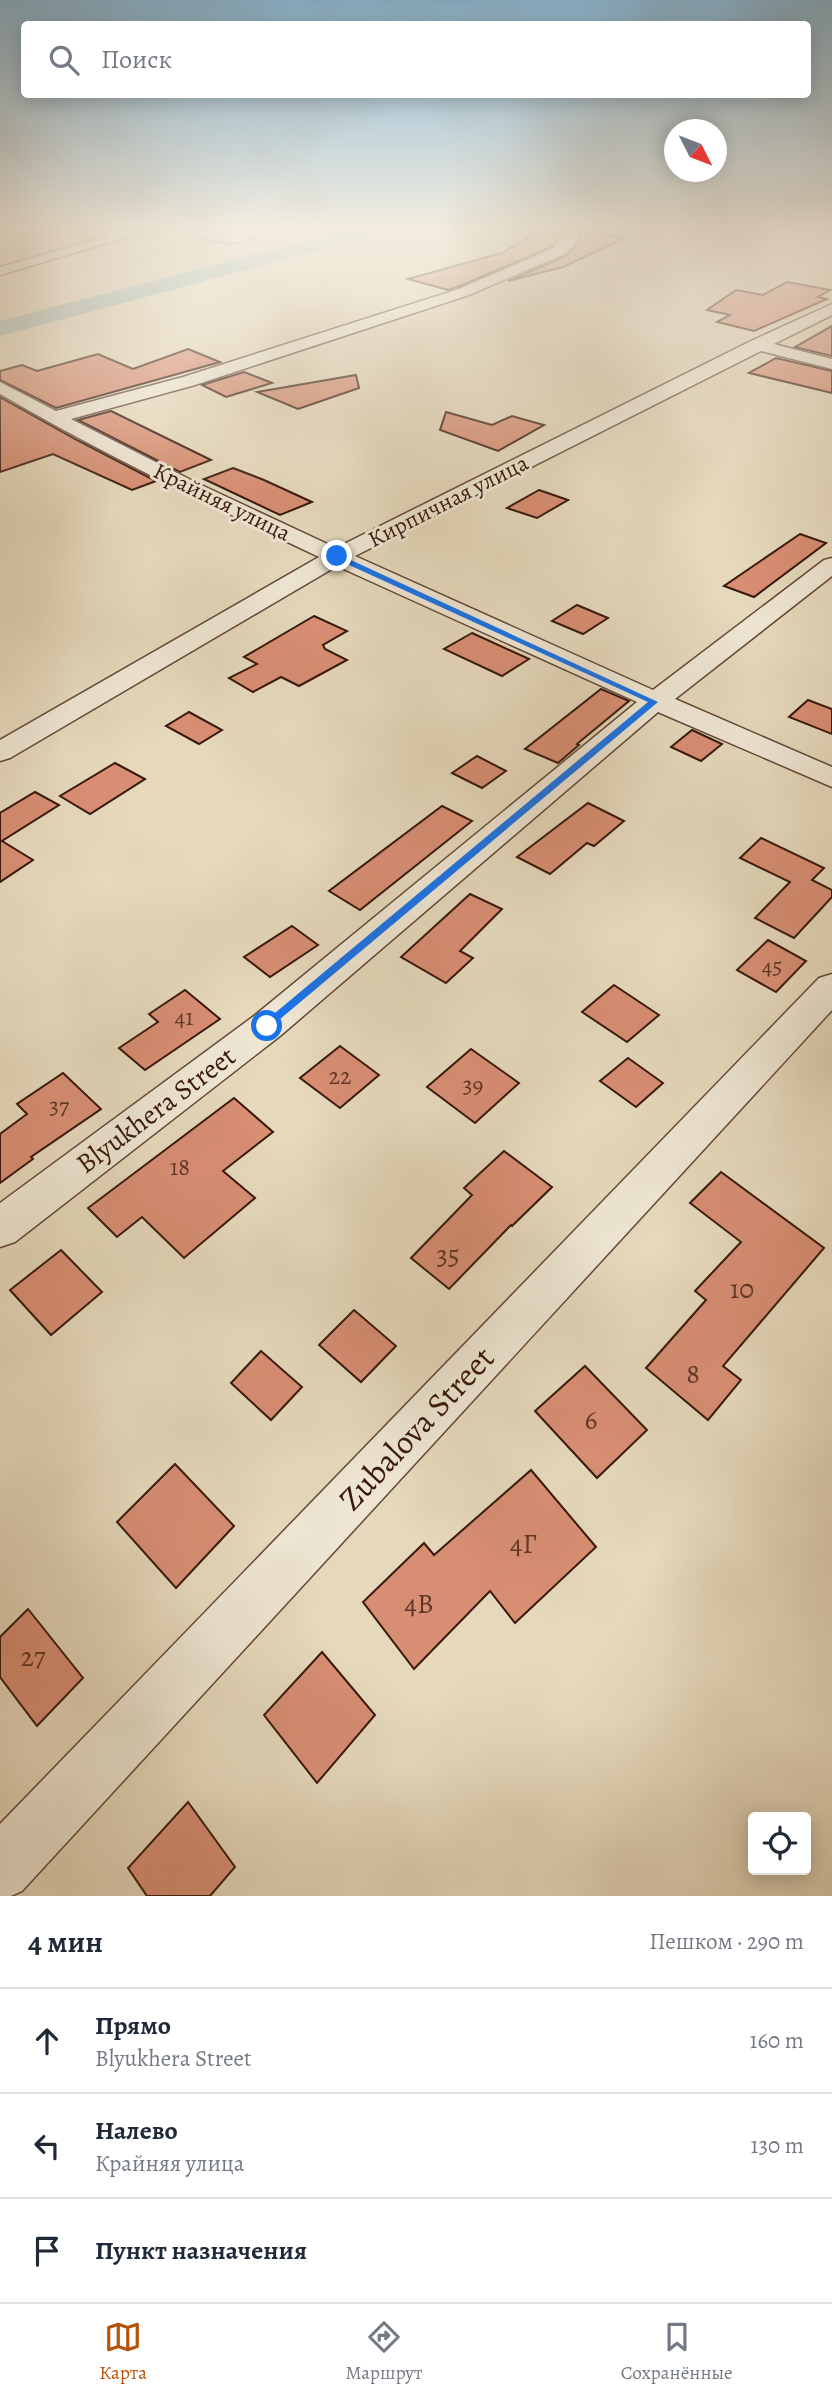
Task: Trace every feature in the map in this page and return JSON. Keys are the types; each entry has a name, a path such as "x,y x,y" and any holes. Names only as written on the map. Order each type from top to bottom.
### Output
{"street":[{"path":"53,418 178,385 382,317"},
{"name":"Кирпичная улица","path":"0,752 337,556 814,317"},
{"path":"757,345 832,364"},
{"name":"Крайняя улица","path":"0,387 53,418 182,484 654,702 832,778"},
{"name":"Blyukhera Street","path":"0,1228 267,1026 654,702 832,565"},
{"name":"Zubalova Street","path":"0,1869 832,987"}],"building":[{"path":"725,317 785,317 754,331 717,322"},
{"path":"832,326 832,356 795,347"},
{"path":"188,349 220,362 56,408 0,380 0,371 22,365 37,371 98,354 133,369"},
{"path":"776,358 832,371 832,393 749,373"},
{"path":"244,372 272,383 226,397 202,385"},
{"path":"356,375 359,388 298,409 257,392"},
{"path":"0,397 156,481 132,490 53,454 0,472"},
{"path":"111,411 211,460 180,472 78,420"},
{"path":"446,412 492,425 512,416 544,425 498,451 440,430"},
{"path":"233,468 312,502 280,515 204,479"},
{"path":"539,490 568,500 537,518 507,508"},
{"path":"800,534 826,543 754,597 724,586"},
{"path":"577,605 608,618 583,634 552,621"},
{"path":"314,616 347,631 323,645 325,649 347,660 299,686 281,677 253,692 229,678 257,664 244,657"},
{"path":"472,633 529,659 502,676 444,649"},
{"path":"601,689 629,701 558,763 525,749"},
{"path":"808,700 832,709 832,734 789,717"},
{"path":"189,712 222,730 199,744 166,726"},
{"path":"692,730 722,744 701,761 671,747"},
{"path":"477,756 506,771 482,788 452,773"},
{"path":"115,763 145,779 90,814 60,796"},
{"path":"35,792 59,805 2,841 33,860 0,882 0,813"},
{"path":"588,803 624,821 594,846 587,843 550,874 517,857"},
{"path":"442,806 472,821 360,910 329,891"},
{"path":"761,838 824,868 812,880 832,890 832,897 794,938 755,918 790,882 740,858"},
{"path":"470,894 502,909 460,951 473,958 446,983 401,957"},
{"path":"292,926 318,945 270,977 244,957"},
{"path":"768,940 806,961 776,992 737,970"},
{"path":"614,985 659,1015 627,1042 582,1012"},
{"path":"185,990 220,1019 145,1070 119,1048 158,1022 149,1014"},
{"path":"340,1046 379,1075 340,1108 300,1078"},
{"path":"471,1049 519,1083 475,1123 427,1087"},
{"path":"628,1058 663,1083 636,1107 600,1081"},
{"path":"63,1073 101,1109 31,1157 33,1159 0,1183 0,1134 27,1114 17,1104"},
{"path":"234,1098 273,1132 223,1171 255,1198 184,1258 142,1217 117,1237 88,1208"},
{"path":"504,1151 552,1187 449,1289 411,1258 472,1195 464,1188"},
{"path":"721,1172 824,1248 723,1366 741,1380 708,1420 646,1368 706,1300 695,1291 741,1242 690,1203"},
{"path":"61,1250 102,1292 51,1335 10,1290"},
{"path":"354,1310 396,1346 361,1382 319,1345"},
{"path":"261,1351 302,1387 271,1420 231,1383"},
{"path":"585,1366 647,1430 597,1478 535,1411"},
{"path":"175,1464 234,1526 176,1588 117,1522"},
{"path":"531,1470 596,1547 515,1623 490,1591 414,1669 363,1602 424,1543 434,1555"},
{"path":"28,1609 83,1678 37,1726 0,1677 0,1637"},
{"path":"322,1652 375,1715 317,1783 264,1715"},
{"path":"188,1802 235,1867 210,1896 147,1896 128,1868"}],"waterway":[{"path":"0,329 43,317"}],"route":[{"path":"267,1026 654,702 337,556"}]}
